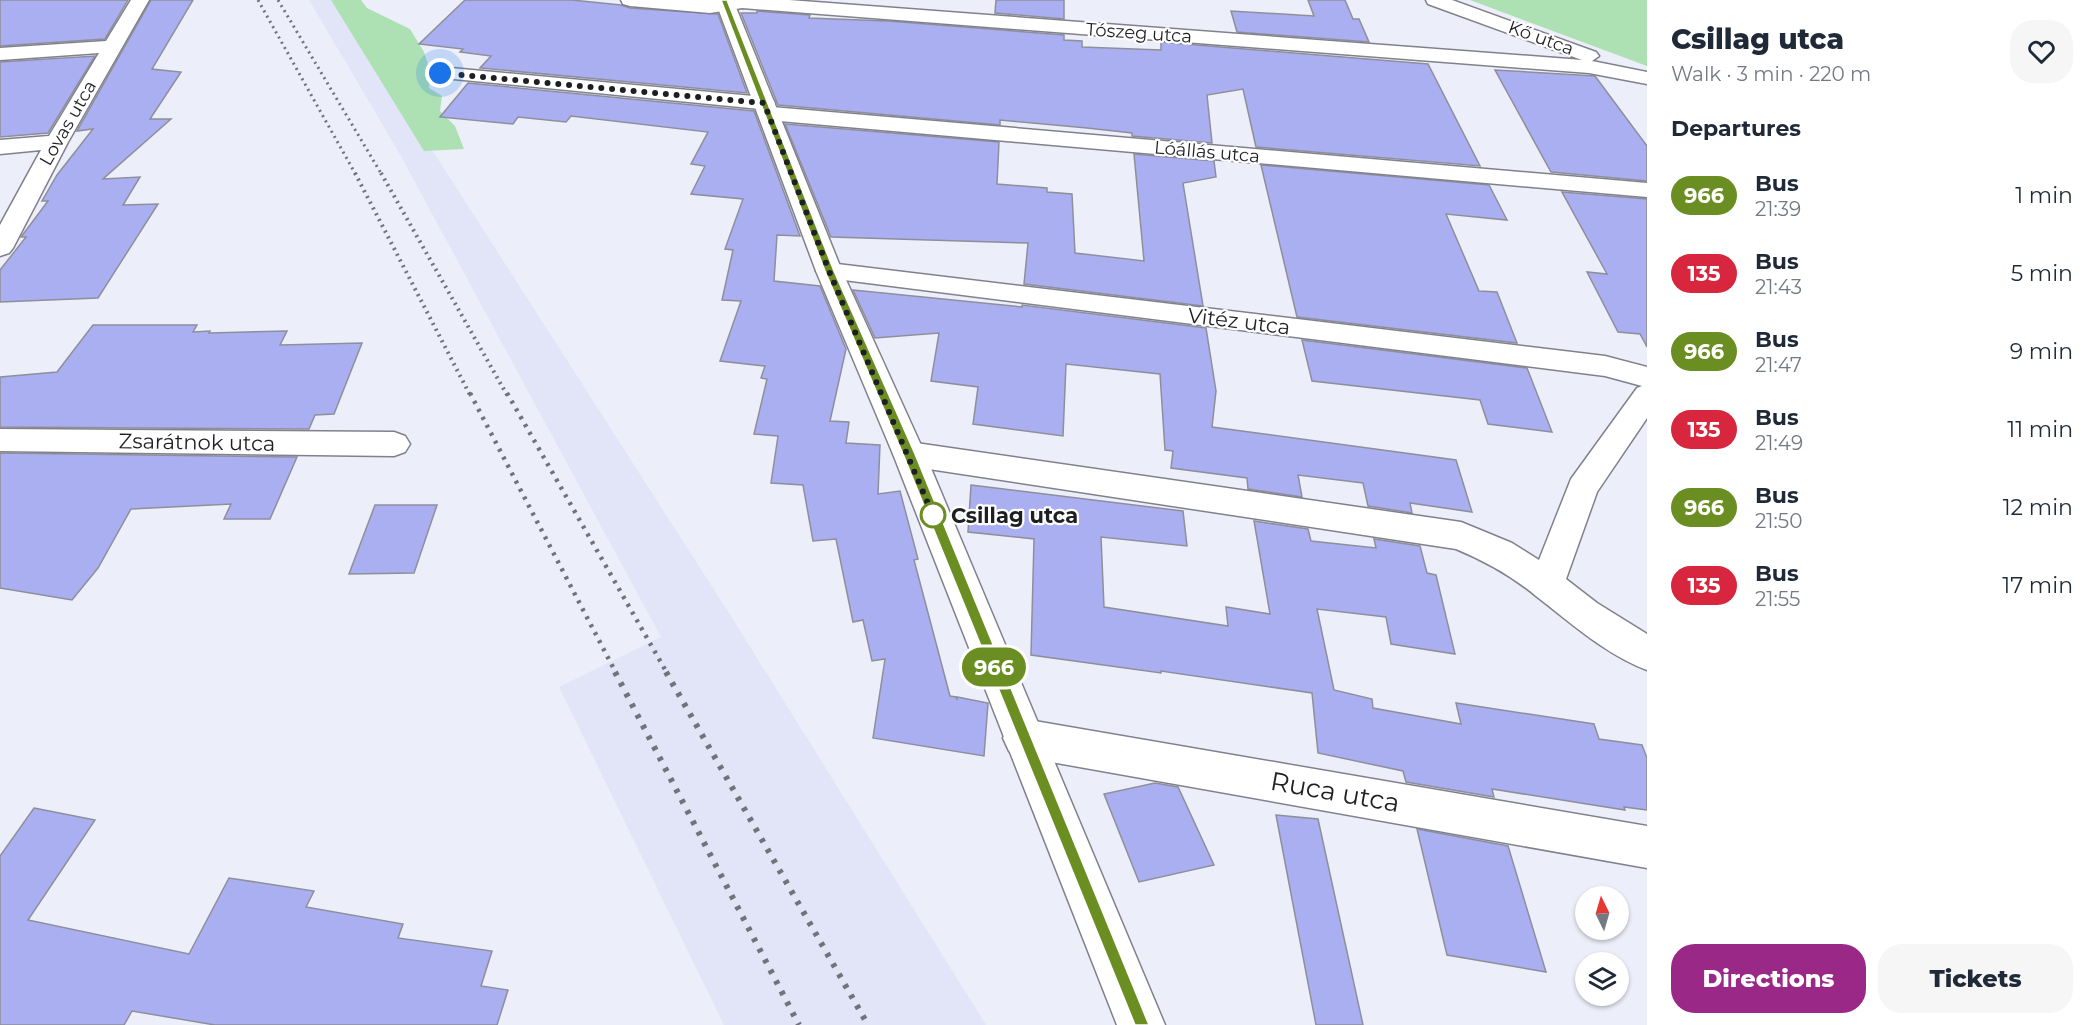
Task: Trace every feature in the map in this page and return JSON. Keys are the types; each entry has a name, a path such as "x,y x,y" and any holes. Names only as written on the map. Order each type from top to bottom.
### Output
{"street":[{"name":"Lovas utca","path":"0,248 57,142 140,0"},
{"name":"Tószeg utca","path":"630,0 710,7 725,2 742,2 1589,67 1647,77"},
{"name":"Kő utca","path":"1435,0 1647,77"},
{"path":"725,2 829,271 909,454 1141,1025"},
{"path":"0,54 113,46"},
{"name":"Lóállás utca","path":"440,73 766,108 1647,190"},
{"path":"0,147 57,142"},
{"name":"Vitéz utca","path":"829,271 1605,366 1647,377"},
{"path":"1547,584 1582,488 1647,395"},
{"name":"Zsarátnok utca","path":"0,440 394,444"},
{"path":"909,454 1461,536 1500,553 1547,584 1584,614 1647,654"},
{"name":"Ruca utca","path":"1023,738 1647,847"}],"shaded area":[{"path":"309,0 336,0 727,610 986,1025 724,1025 559,687 661,637 397,149"}],"green space":[{"path":"331,0 361,0 367,8 410,29 424,52 430,71 429,88 442,96 440,111 455,126 464,149 424,151"},
{"path":"1470,0 1647,0 1647,66"}],"building":[{"path":"0,0 128,0 105,39 0,46"},
{"path":"151,0 193,0 152,69 181,72 150,119 171,119 103,179 140,177 123,205 158,204 98,298 0,302 0,270 26,237 21,237 48,201 42,201 57,175 93,129 77,131"},
{"path":"465,0 572,0 630,8 718,14 747,93 480,68 491,56 460,52 463,49 419,44"},
{"path":"996,0 1064,0 1064,19 995,13"},
{"path":"1308,0 1345,0 1353,19 1359,19 1369,42 1237,32 1231,11 1314,16"},
{"path":"757,11 810,15 809,18 888,21 1064,35 1064,40 1082,41 1082,47 1161,50 1161,42 1428,64 1480,166 1256,147 1243,89 1207,95 1212,143 1000,120 1000,125 778,105 741,13 757,13"},
{"path":"95,56 48,133 0,137 0,62"},
{"path":"1495,70 1595,76 1647,146 1647,181 1551,172"},
{"path":"468,83 754,111 800,236 777,235 774,281 820,286 846,349 830,421 849,422 846,443 880,445 878,494 900,491 918,559 914,560 950,696 956,697 957,700 957,697 988,703 984,756 873,738 885,659 872,661 863,620 853,622 836,539 813,541 803,485 771,483 778,436 754,434 767,379 761,378 765,366 720,361 741,301 722,300 733,250 725,249 743,199 691,194 705,166 691,164 708,132 571,116 566,122 518,117 513,124 440,117"},
{"path":"785,124 999,142 997,184 1047,188 1047,192 1072,194 1075,253 1144,261 1134,154 1214,161 1216,177 1183,183 1203,306 1024,284 1028,243 831,237"},
{"path":"1261,165 1489,185 1507,220 1446,214 1479,291 1497,292 1517,343 1297,317"},
{"path":"1562,192 1647,199 1647,347 1640,334 1618,332 1587,272 1607,274"},
{"path":"853,290 1022,307 1022,305 1206,328 1216,391 1212,427 1456,460 1472,512 1410,503 1412,513 1368,506 1363,483 1298,475 1302,497 1248,489 1247,478 1171,468 1173,451 1165,450 1160,374 1066,364 1063,436 973,424 978,387 931,381 939,333 875,338"},
{"path":"93,325 197,325 193,332 210,331 209,333 287,331 280,345 362,343 334,414 315,415 309,429 0,427 0,377 57,372"},
{"path":"1302,340 1527,368 1552,432 1488,424 1480,400 1312,381"},
{"path":"0,453 297,457 270,519 224,519 231,504 131,509 98,568 72,600 0,588"},
{"path":"971,485 1183,511 1187,546 1101,537 1104,607 1228,626 1226,607 1270,614 1254,521 1308,529 1311,541 1376,548 1374,539 1420,546 1427,573 1436,575 1455,654 1391,644 1386,617 1317,609 1334,690 1372,699 1373,708 1461,724 1456,703 1594,724 1599,739 1642,745 1647,758 1647,810 1624,807 1625,810 1492,789 1494,797 1406,782 1403,771 1318,753 1312,693 1031,655 1034,539 968,532"},
{"path":"375,505 437,505 414,573 349,574"},
{"path":"1155,783 1178,787 1214,865 1139,882 1104,794"},
{"path":"34,808 95,820 28,920 189,954 229,878 314,891 306,907 403,924 398,938 492,951 481,986 508,990 497,1025 215,1025 132,1011 124,1025 0,1025 0,856"},
{"path":"1276,815 1318,819 1363,1025 1316,1025"},
{"path":"1417,829 1508,846 1546,972 1447,955"}],"railway":[{"path":"258,0 356,175"},
{"path":"278,0 382,175"},
{"path":"355,173 470,395"},
{"path":"381,173 507,395"},
{"path":"470,393 616,673"},
{"path":"507,393 667,673"},
{"path":"615,672 799,1025"},
{"path":"666,672 868,1025"}],"bus line":[{"name":"966","path":"724,0 829,271 909,454 1141,1025"}],"place":[{"name":"Csillag utca","path":"933,515"}],"route":[{"path":"440,73 764,103 829,271 909,454 935,520 933,515"}]}
